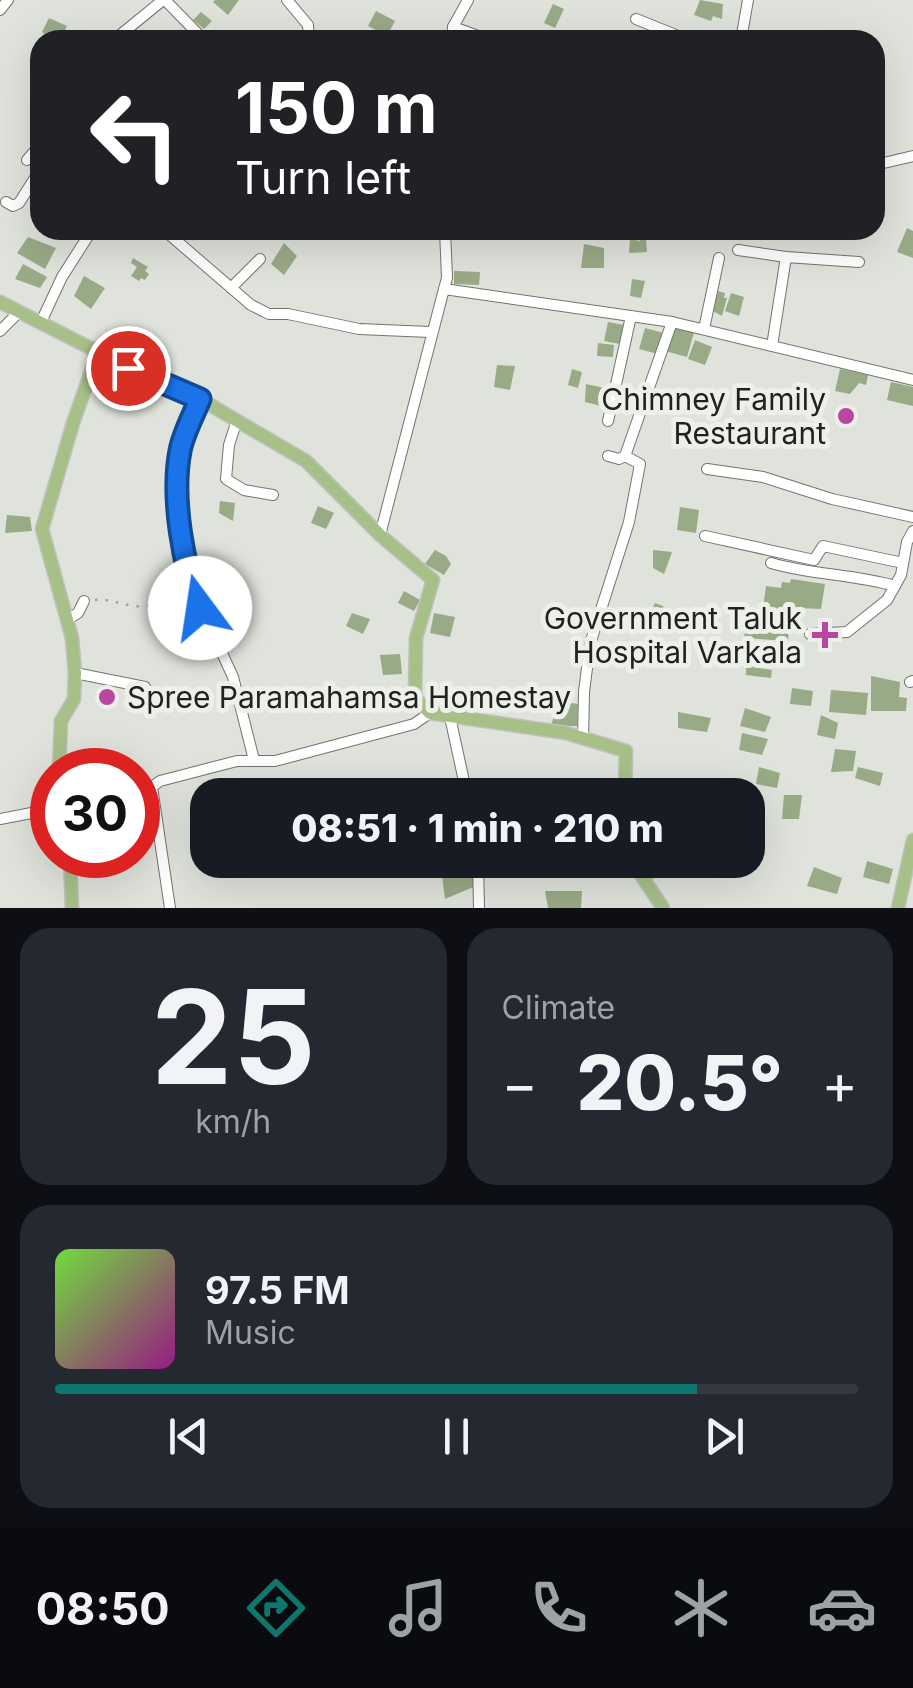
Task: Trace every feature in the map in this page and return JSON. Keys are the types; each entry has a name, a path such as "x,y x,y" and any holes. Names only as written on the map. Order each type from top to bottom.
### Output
{"main road":[{"path":"0,302 159,384 200,399 316,468 380,535 433,580 416,638 415,698 430,713 566,733 626,751 625,778"},
{"path":"58,748 62,721 74,699 76,673 67,620 42,529 98,352"},
{"path":"898,908 913,840"},
{"path":"71,878 72,908"},
{"path":"643,878 663,908"}],"street":[{"path":"0,10 8,0"},
{"path":"126,30 164,0 194,30"},
{"path":"287,0 308,30"},
{"path":"453,30 468,0"},
{"path":"744,30 748,0"},
{"path":"636,20 662,30"},
{"path":"453,27 461,30"},
{"path":"885,163 913,156"},
{"path":"27,160 30,157"},
{"path":"6,202 13,206 19,202 30,185"},
{"path":"41,322 62,277 86,240"},
{"path":"176,240 251,305 270,314 359,329 430,332"},
{"path":"380,535 447,278 445,240"},
{"path":"738,250 859,262"},
{"path":"772,346 786,256"},
{"path":"704,330 720,258"},
{"path":"231,288 260,259"},
{"path":"444,289 672,322 913,380"},
{"path":"0,331 19,312"},
{"path":"608,421 632,316"},
{"path":"608,456 625,456 672,322"},
{"path":"200,399 180,448 176,484 194,594 234,676 254,760"},
{"path":"236,420 226,479 244,490 273,494"},
{"path":"583,739 590,644 629,522 640,464 625,456"},
{"path":"707,469 762,477 913,517"},
{"path":"810,634 846,632 878,609 895,586 913,531"},
{"path":"706,536 814,560 823,546 903,564"},
{"path":"770,563 895,586"},
{"path":"67,620 78,613 84,602"},
{"path":"76,673 145,688 150,709"},
{"path":"170,908 152,787 160,780 224,763 276,761 414,724 430,713"},
{"path":"450,717 463,778"},
{"path":"0,819 30,813"},
{"path":"478,878 479,908"}],"path":[{"path":"84,602 106,599 122,605 144,606 172,596 194,594"}],"building":[{"path":"215,0 239,0 228,15"},
{"path":"700,0 723,4 722,19 713,16 711,21 694,15"},
{"path":"553,4 564,9 555,28 544,23"},
{"path":"376,11 395,21 390,30 368,26"},
{"path":"201,12 212,21 204,29 193,20"},
{"path":"49,18 67,26 65,30 43,30"},
{"path":"907,228 913,231 913,258 897,252"},
{"path":"28,237 56,248 45,269 17,253"},
{"path":"630,240 646,240 647,252 629,253"},
{"path":"284,243 297,256 284,275 271,264"},
{"path":"584,244 604,248 604,268 581,268"},
{"path":"133,258 148,267 145,280 131,276 137,267 131,263"},
{"path":"23,264 47,277 40,288 15,279"},
{"path":"454,271 480,272 479,285 454,284"},
{"path":"84,276 105,288 91,309 74,296"},
{"path":"632,279 645,281 641,298 630,296"},
{"path":"718,291 727,298 722,316 713,311"},
{"path":"731,293 744,297 739,316 725,311"},
{"path":"608,322 624,325 620,344 604,341"},
{"path":"674,324 695,329 687,357 665,351"},
{"path":"645,328 664,333 658,354 639,349"},
{"path":"695,340 712,347 705,365 688,359"},
{"path":"598,343 614,345 613,357 597,356"},
{"path":"497,365 515,366 510,390 494,387"},
{"path":"572,369 582,372 578,388 568,385"},
{"path":"840,369 868,375 866,385 859,383 850,394 835,391"},
{"path":"891,382 913,387 913,406 887,400"},
{"path":"586,384 609,389 605,407 585,402"},
{"path":"220,501 235,503 233,521 219,513"},
{"path":"318,506 334,513 326,529 311,523"},
{"path":"680,507 699,510 696,533 677,530"},
{"path":"7,515 30,517 32,531 5,533"},
{"path":"435,550 451,564 444,575 425,564"},
{"path":"653,550 672,552 664,574 653,568"},
{"path":"791,579 825,584 821,609 799,608 801,623 762,615 766,586 781,588 782,582 790,583"},
{"path":"404,591 420,600 414,611 398,603"},
{"path":"220,599 239,599 239,609 222,611"},
{"path":"655,603 670,609 665,619 651,613"},
{"path":"671,610 687,616 683,626 667,619"},
{"path":"352,613 370,619 363,634 346,626"},
{"path":"434,613 455,617 450,637 430,633"},
{"path":"747,622 789,626 788,641 744,638"},
{"path":"636,642 656,649 650,658 631,652"},
{"path":"747,648 773,651 771,663 753,661 753,667 772,670 771,678 746,675"},
{"path":"400,654 402,674 383,675 380,655"},
{"path":"871,676 900,682 899,697 907,698 906,711 871,711"},
{"path":"792,688 813,691 811,706 790,704"},
{"path":"831,690 868,693 866,715 829,712"},
{"path":"558,701 578,704 577,726 551,726"},
{"path":"745,708 771,717 765,732 740,726"},
{"path":"678,712 711,718 707,732 678,728"},
{"path":"821,715 838,723 835,739 817,735"},
{"path":"742,733 768,739 762,755 739,750"},
{"path":"835,749 856,751 853,771 831,772"},
{"path":"759,767 780,773 777,788 765,786 765,778 757,778"},
{"path":"858,767 883,773 880,786 855,778"},
{"path":"784,795 802,795 799,819 782,819"},
{"path":"867,861 893,869 889,884 863,877"},
{"path":"814,867 842,878 837,894 807,886"},
{"path":"442,878 477,878 478,885 445,899"},
{"path":"545,891 582,891 581,908 548,908"}],"place":[{"name":"Chimney Family Restaurant","path":"846,416"},
{"name":"Government Taluk Hospital Varkala","path":"825,635"},
{"name":"Spree Paramahamsa Homestay","path":"107,697"}],"route":[{"path":"128,368 200,399 180,448 176,484 194,594 200,608"}]}
